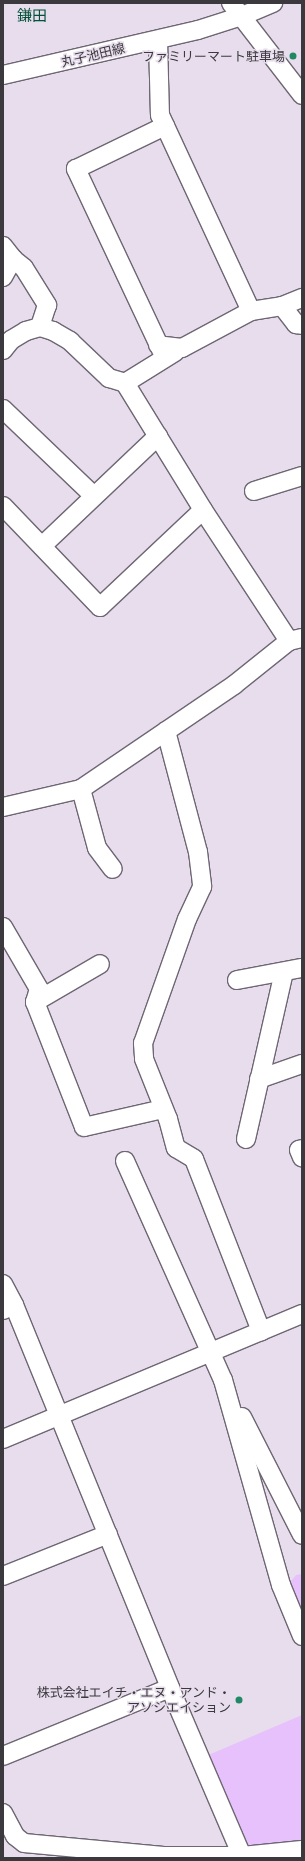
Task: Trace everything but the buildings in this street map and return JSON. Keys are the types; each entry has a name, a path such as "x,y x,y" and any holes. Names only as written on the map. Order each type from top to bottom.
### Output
{"street":[{"name":"丸子池田線","path":"3,75 158,40 236,10 273,3"},
{"path":"236,10 302,95"},
{"path":"158,40 160,115 251,311"},
{"path":"162,351 76,169 165,126"},
{"path":"3,277 8,253"},
{"path":"8,253 24,268 47,305 40,327"},
{"path":"125,383 162,351 182,348 251,311 282,306 302,298"},
{"path":"282,306 296,324 302,326"},
{"path":"3,350 11,340 26,331 40,327 53,331 70,341 109,378 125,383 202,510 296,640 234,685 80,789 3,807"},
{"path":"3,409 93,496"},
{"path":"42,546 158,436"},
{"path":"254,491 302,476"},
{"path":"3,506 100,607 202,510"},
{"path":"166,731 198,852 202,888 188,918 143,1043 144,1059 164,1109 176,1148 194,1159 261,1331"},
{"path":"80,789 97,848 113,869"},
{"path":"3,927 39,989 35,1002 84,1127 164,1109"},
{"path":"35,1002 100,964"},
{"path":"237,980 302,968"},
{"path":"246,1139 284,972"},
{"path":"259,1080 302,1064"},
{"path":"302,1149 300,1150 302,1157"},
{"path":"125,1161 223,1380 302,1535"},
{"path":"3,1284 8,1307 58,1416 108,1534 170,1688 242,1856"},
{"path":"3,1439 211,1354 302,1314"},
{"path":"223,1380 281,1585 302,1636"},
{"path":"3,1576 108,1534"},
{"path":"3,1756 170,1688"},
{"path":"3,1813 15,1836 24,1843 163,1856 242,1856 302,1850"}],"shaded area":[{"path":"302,1574 302,1620 291,1591 291,1581 296,1575"},
{"path":"302,1715 302,1842 243,1847 206,1756"}],"place":[{"name":"ファミリーマート駐車場","path":"293,56"},
{"name":"株式会社エイチ・エヌ・アンド・ アソシエイション","path":"239,1700"}],"district":[{"name":"鎌田","path":"32,16"}]}
